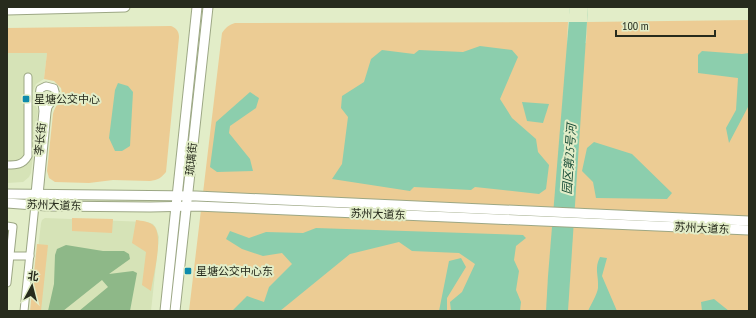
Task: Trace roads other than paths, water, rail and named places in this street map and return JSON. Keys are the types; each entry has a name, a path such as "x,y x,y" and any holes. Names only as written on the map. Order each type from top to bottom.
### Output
{"main road":[{"path":"7,10 125,7"},
{"name":"琉璃街","path":"165,311 197,7"},
{"name":"琉璃街","path":"175,311 208,7"},
{"name":"苏州大道东","path":"7,194 37,194 577,218 749,222"},
{"name":"苏州大道东","path":"7,203 35,205 150,207 176,201"},
{"name":"苏州大道东","path":"577,218 749,230"}],"street":[{"path":"7,165 19,164 26,160 29,152 28,77"},
{"name":"李长街","path":"50,86 54,88 56,95 48,107 47,112 37,194 43,108 39,92 43,87 50,86"},
{"path":"28,113 42,115"},
{"path":"28,129 41,131"},
{"path":"24,311 35,205"},
{"path":"7,226 13,227 8,256 7,283"},
{"path":"8,256 30,256"}],"water":[{"name":"园区第25号河","path":"570,7 588,7 568,311 546,311 548,276"},
{"path":"480,46 512,50 518,57 500,99 512,118 536,139 538,152 549,165 546,189 539,194 475,187 471,190 414,187 410,191 332,179 342,164 348,117 341,108 342,96 364,82 371,59 382,50 414,54 419,50 463,52"},
{"path":"702,51 742,54 749,53 748,107 729,143 726,128 736,110 738,78 698,73 698,55"},
{"path":"118,83 128,86 133,92 130,146 122,151 115,151 109,138 115,90"},
{"path":"250,92 259,98 256,108 230,126 229,133 250,159 253,171 217,172 210,167 216,122"},
{"path":"522,102 549,104 543,123 527,121"},
{"path":"594,142 632,154 672,193 667,199 596,198 593,182 582,171 587,148"},
{"path":"316,228 523,235 526,238 516,246 514,260 519,271 516,290 521,302 520,311 451,311 450,302 462,292 475,264 459,253 412,251 399,242 350,254 280,311 232,311 247,296 264,302 269,287 292,264 282,253 263,256 242,249 226,239 230,231 249,238 266,232 303,233"},
{"path":"600,257 607,258 602,276 617,311 588,311 598,288 597,269"},
{"path":"461,258 466,267 447,298 447,311 439,311 449,261"},
{"path":"714,299 729,311 702,311 701,302"}],"place":[{"name":"星塘公交中心","path":"26,99"},
{"name":"星塘公交中心东","path":"188,271"}]}
